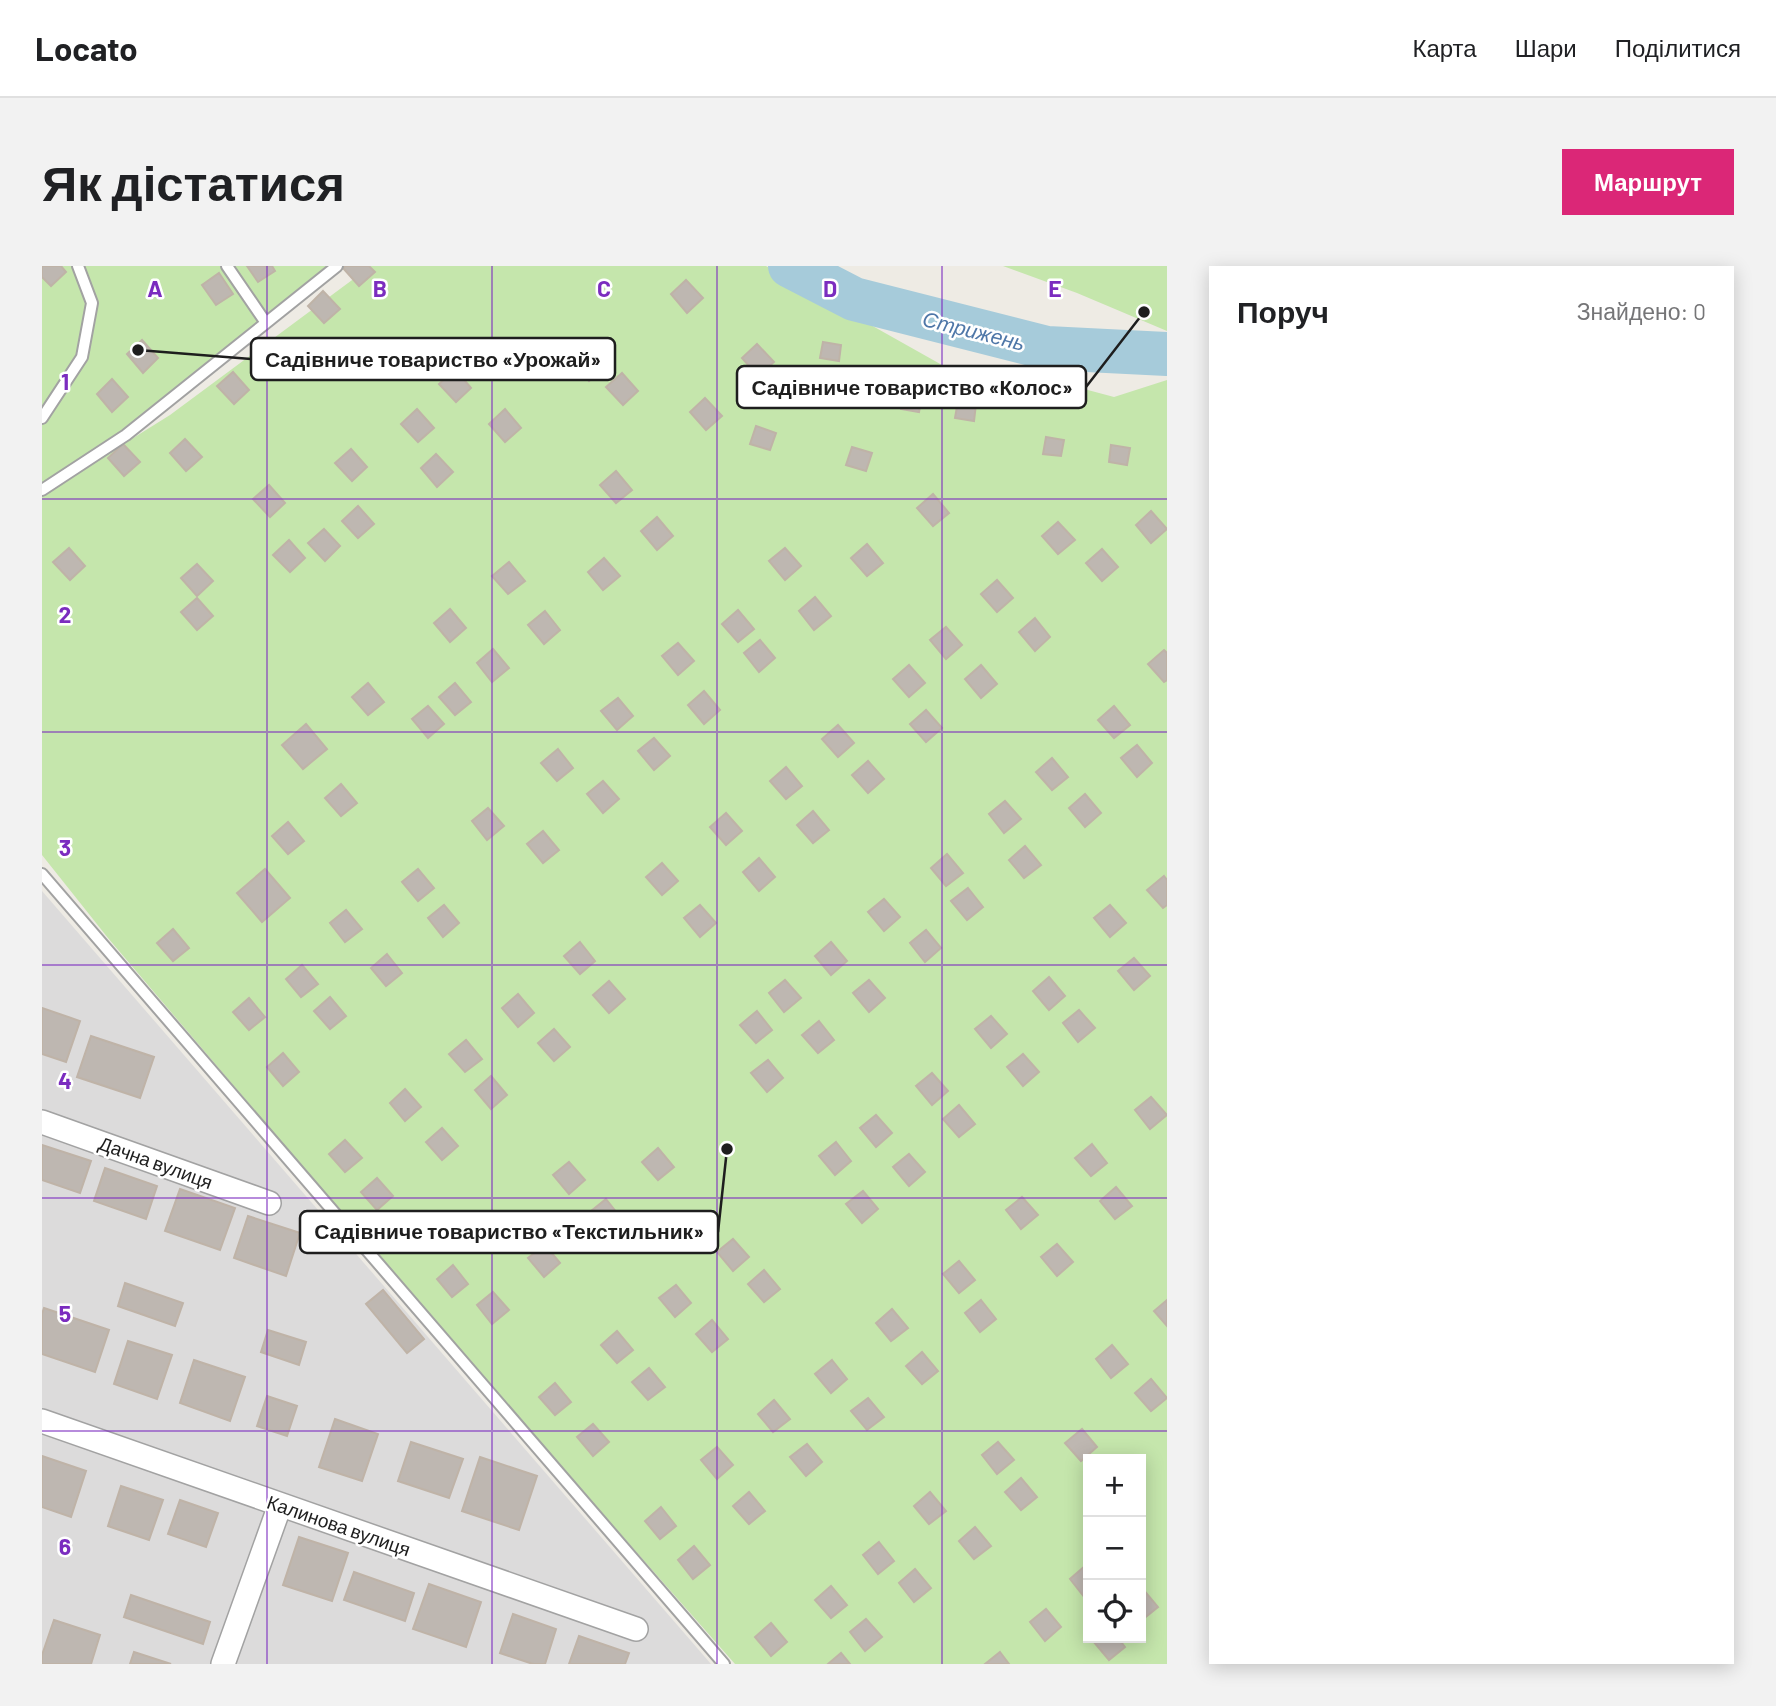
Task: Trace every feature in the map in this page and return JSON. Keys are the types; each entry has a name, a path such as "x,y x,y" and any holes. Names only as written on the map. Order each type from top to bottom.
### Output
{"street":[{"name":"Дачна вулиця","path":"42,1122 269,1203"},
{"name":"Калинова вулиця","path":"42,1421 636,1629"},
{"path":"223,1664 280,1505"}],"lane":[{"path":"42,418 82,357 92,303 78,266"},
{"path":"227,266 266,323"},
{"path":"42,490 126,435 337,266"},
{"path":"42,874 724,1664"}],"shaded area":[{"path":"42,891 711,1664 42,1664"}],"green space":[{"path":"42,266 342,266 126,435 42,490"},
{"path":"371,266 766,266 942,365 1058,382 1114,397 1167,380 1167,1664 735,1664 467,1360 108,938 42,855 42,495 170,415"},
{"path":"1003,266 1167,266 1167,331 1077,293"}],"building":[{"path":"42,266 61,266 66,272 51,286 42,277"},
{"path":"247,266 272,266 275,271 258,282"},
{"path":"369,266 375,272 359,286 343,268"},
{"path":"219,273 233,294 216,305 202,285"},
{"path":"686,280 703,298 687,313 671,294"},
{"path":"323,291 340,309 324,323 308,306"},
{"path":"142,340 158,358 143,373 127,354"},
{"path":"823,342 841,345 839,361 820,358"},
{"path":"757,344 774,362 758,376 742,358"},
{"path":"588,348 604,366 589,381 572,362"},
{"path":"455,369 471,388 456,402 439,384"},
{"path":"233,372 249,390 234,404 217,386"},
{"path":"622,373 638,391 623,405 606,387"},
{"path":"112,379 128,397 112,412 97,394"},
{"path":"903,393 922,396 919,412 901,409"},
{"path":"705,398 722,416 706,430 690,412"},
{"path":"958,401 976,404 974,421 955,418"},
{"path":"417,409 434,428 418,442 401,424"},
{"path":"505,409 521,428 505,442 489,424"},
{"path":"756,426 776,433 770,450 750,444"},
{"path":"1046,437 1064,440 1061,456 1043,454"},
{"path":"185,439 202,457 186,471 170,453"},
{"path":"123,444 140,462 124,476 108,458"},
{"path":"1111,445 1130,448 1127,465 1109,462"},
{"path":"852,447 872,453 866,471 846,465"},
{"path":"351,449 367,467 352,481 335,463"},
{"path":"436,454 453,472 437,487 421,468"},
{"path":"616,471 632,490 616,503 600,485"},
{"path":"269,485 285,503 270,517 253,499"},
{"path":"933,494 949,513 933,526 917,508"},
{"path":"358,506 374,524 358,538 342,521"},
{"path":"1151,511 1167,529 1151,543 1136,525"},
{"path":"657,517 673,536 657,550 641,531"},
{"path":"1058,522 1075,540 1058,554 1042,536"},
{"path":"324,529 340,546 325,561 308,543"},
{"path":"289,540 305,558 290,572 273,555"},
{"path":"867,544 883,563 867,576 851,558"},
{"path":"69,548 85,566 70,580 53,562"},
{"path":"785,548 801,566 785,580 769,561"},
{"path":"1102,549 1118,567 1102,581 1086,563"},
{"path":"604,558 620,576 603,590 588,572"},
{"path":"509,562 525,581 508,594 492,576"},
{"path":"197,564 213,581 197,596 181,578"},
{"path":"997,580 1013,598 997,612 981,594"},
{"path":"815,597 831,616 814,630 799,611"},
{"path":"197,598 213,616 197,630 181,612"},
{"path":"450,609 466,628 450,642 434,623"},
{"path":"738,610 754,629 738,642 722,624"},
{"path":"545,611 560,630 544,644 528,625"},
{"path":"1035,618 1050,637 1035,651 1019,632"},
{"path":"946,627 962,645 946,659 930,640"},
{"path":"760,640 775,658 759,672 744,653"},
{"path":"678,643 694,661 678,675 662,656"},
{"path":"493,649 509,668 492,682 477,663"},
{"path":"1164,650 1167,653 1167,680 1164,682 1148,664"},
{"path":"909,665 925,683 909,697 893,679"},
{"path":"981,665 997,684 981,698 965,679"},
{"path":"368,683 384,702 368,715 352,697"},
{"path":"455,683 471,702 455,715 439,697"},
{"path":"704,691 720,710 704,724 688,705"},
{"path":"618,698 633,716 617,730 601,711"},
{"path":"428,706 444,724 428,738 412,719"},
{"path":"1114,706 1130,725 1114,738 1098,720"},
{"path":"926,710 942,728 926,742 910,724"},
{"path":"306,724 327,749 303,769 282,745"},
{"path":"838,725 854,743 838,757 822,739"},
{"path":"654,738 670,756 654,770 638,751"},
{"path":"1137,745 1152,763 1137,777 1121,758"},
{"path":"558,749 573,768 557,781 541,763"},
{"path":"1052,758 1068,777 1052,790 1036,772"},
{"path":"868,761 884,779 868,793 852,775"},
{"path":"786,767 802,786 786,799 770,781"},
{"path":"603,781 619,799 603,813 587,794"},
{"path":"341,784 357,803 341,816 325,798"},
{"path":"1085,794 1101,813 1085,827 1069,808"},
{"path":"1005,801 1021,819 1004,833 989,814"},
{"path":"488,808 504,826 487,840 472,821"},
{"path":"813,811 829,830 813,843 797,825"},
{"path":"726,813 742,831 726,845 710,827"},
{"path":"288,822 304,841 288,854 272,836"},
{"path":"543,831 559,850 543,863 527,844"},
{"path":"1025,846 1041,865 1024,878 1009,860"},
{"path":"947,854 963,873 946,886 931,868"},
{"path":"759,858 775,877 759,891 743,872"},
{"path":"662,863 678,881 662,895 646,877"},
{"path":"265,869 290,898 262,922 237,893"},
{"path":"418,869 434,888 418,901 402,882"},
{"path":"1164,876 1167,880 1167,905 1163,908 1147,890"},
{"path":"968,888 983,907 967,920 951,901"},
{"path":"884,899 900,917 884,931 868,912"},
{"path":"444,905 459,923 443,937 428,918"},
{"path":"700,905 716,923 700,937 684,918"},
{"path":"1110,905 1126,923 1110,937 1094,918"},
{"path":"346,910 362,929 345,942 330,923"},
{"path":"173,929 189,948 173,961 157,943"},
{"path":"926,930 941,948 925,962 910,943"},
{"path":"580,942 595,961 580,974 564,956"},
{"path":"831,942 847,961 831,975 815,956"},
{"path":"387,954 402,973 386,986 371,968"},
{"path":"1134,958 1150,976 1134,990 1118,971"},
{"path":"302,965 318,984 301,997 286,979"},
{"path":"1049,977 1065,996 1049,1010 1033,991"},
{"path":"785,980 801,998 784,1012 769,993"},
{"path":"869,980 885,998 869,1012 853,993"},
{"path":"609,981 625,999 609,1013 593,995"},
{"path":"518,994 534,1013 518,1027 502,1008"},
{"path":"330,997 346,1016 330,1029 314,1011"},
{"path":"249,998 265,1017 249,1030 233,1012"},
{"path":"42,1008 80,1021 66,1062 42,1054"},
{"path":"1079,1010 1095,1028 1078,1042 1063,1023"},
{"path":"757,1011 772,1030 756,1043 740,1025"},
{"path":"991,1016 1007,1034 991,1048 975,1029"},
{"path":"819,1021 834,1040 818,1053 802,1035"},
{"path":"554,1029 570,1047 554,1061 538,1043"},
{"path":"91,1036 154,1057 140,1098 77,1077"},
{"path":"466,1040 482,1059 465,1072 449,1054"},
{"path":"283,1053 299,1072 283,1086 267,1067"},
{"path":"1023,1054 1039,1072 1023,1086 1007,1067"},
{"path":"768,1060 783,1078 767,1092 751,1073"},
{"path":"932,1073 948,1091 932,1105 916,1086"},
{"path":"491,1076 507,1095 491,1109 475,1090"},
{"path":"405,1089 421,1107 405,1121 390,1103"},
{"path":"1151,1097 1167,1115 1150,1129 1135,1110"},
{"path":"959,1105 975,1124 959,1137 943,1119"},
{"path":"876,1115 892,1133 876,1147 860,1128"},
{"path":"442,1128 458,1146 442,1160 426,1142"},
{"path":"345,1140 362,1158 345,1172 329,1154"},
{"path":"836,1142 851,1161 835,1175 819,1156"},
{"path":"1092,1144 1107,1163 1091,1176 1075,1158"},
{"path":"42,1145 91,1161 80,1193 42,1180"},
{"path":"658,1148 674,1167 658,1180 642,1162"},
{"path":"909,1154 925,1172 909,1186 893,1167"},
{"path":"569,1162 585,1180 569,1194 553,1175"},
{"path":"105,1168 157,1186 146,1219 94,1201"},
{"path":"377,1178 393,1196 377,1210 361,1192"},
{"path":"1116,1187 1132,1206 1115,1219 1100,1201"},
{"path":"180,1189 235,1208 220,1250 165,1231"},
{"path":"863,1191 878,1209 862,1223 846,1204"},
{"path":"1022,1197 1038,1215 1021,1229 1006,1210"},
{"path":"606,1199 621,1218 605,1231 590,1212"},
{"path":"248,1216 300,1233 286,1276 234,1258"},
{"path":"733,1239 749,1257 733,1271 717,1252"},
{"path":"1057,1244 1073,1262 1057,1276 1041,1257"},
{"path":"545,1245 560,1263 544,1277 528,1258"},
{"path":"959,1261 975,1280 959,1293 943,1274"},
{"path":"453,1265 468,1284 452,1297 437,1279"},
{"path":"764,1270 780,1289 764,1302 748,1284"},
{"path":"125,1283 183,1303 175,1326 118,1306"},
{"path":"676,1285 691,1303 675,1317 659,1298"},
{"path":"383,1290 424,1339 407,1353 366,1304"},
{"path":"493,1292 509,1310 492,1324 477,1305"},
{"path":"981,1300 996,1319 980,1332 965,1313"},
{"path":"1167,1300 1167,1326 1154,1311"},
{"path":"44,1308 109,1330 95,1372 42,1354"},
{"path":"892,1309 908,1328 891,1341 876,1323"},
{"path":"712,1320 728,1339 712,1352 696,1334"},
{"path":"268,1330 306,1342 299,1365 261,1352"},
{"path":"617,1331 633,1350 617,1363 601,1345"},
{"path":"128,1341 172,1355 157,1399 114,1384"},
{"path":"1112,1345 1128,1364 1111,1378 1096,1359"},
{"path":"922,1352 938,1371 922,1384 906,1366"},
{"path":"194,1360 245,1377 230,1421 180,1403"},
{"path":"832,1360 847,1379 831,1393 815,1374"},
{"path":"649,1368 665,1387 648,1400 632,1382"},
{"path":"1151,1379 1167,1398 1151,1411 1135,1393"},
{"path":"555,1383 571,1402 555,1415 539,1397"},
{"path":"267,1396 297,1406 287,1436 257,1426"},
{"path":"868,1398 884,1417 867,1430 851,1411"},
{"path":"774,1400 790,1419 773,1432 758,1414"},
{"path":"335,1419 378,1434 362,1481 319,1467"},
{"path":"593,1424 609,1442 593,1456 577,1437"},
{"path":"1082,1429 1097,1447 1089,1454 1083,1454 1081,1461 1065,1443"},
{"path":"411,1442 463,1459 449,1498 398,1481"},
{"path":"998,1442 1014,1460 997,1474 982,1455"},
{"path":"807,1444 822,1462 806,1476 790,1457"},
{"path":"717,1447 733,1465 717,1479 701,1460"},
{"path":"42,1456 86,1471 71,1517 42,1507"},
{"path":"480,1457 537,1476 519,1530 462,1511"},
{"path":"1021,1478 1037,1497 1021,1510 1005,1492"},
{"path":"121,1486 163,1500 149,1540 108,1526"},
{"path":"749,1492 765,1511 749,1524 733,1506"},
{"path":"930,1492 946,1511 929,1524 914,1506"},
{"path":"180,1500 218,1513 206,1547 168,1534"},
{"path":"661,1507 676,1526 660,1539 645,1521"},
{"path":"975,1527 991,1546 974,1559 959,1541"},
{"path":"299,1537 348,1553 332,1601 283,1585"},
{"path":"879,1542 894,1561 878,1574 863,1555"},
{"path":"694,1546 710,1565 693,1579 678,1560"},
{"path":"1083,1568 1083,1595 1070,1579"},
{"path":"915,1569 931,1588 914,1602 899,1583"},
{"path":"354,1572 414,1593 405,1621 344,1600"},
{"path":"429,1584 481,1602 466,1647 413,1629"},
{"path":"831,1586 847,1605 831,1618 815,1600"},
{"path":"1146,1593 1158,1607 1146,1617"},
{"path":"131,1595 210,1622 203,1644 124,1617"},
{"path":"1046,1609 1061,1627 1045,1641 1030,1622"},
{"path":"513,1614 556,1629 545,1664 533,1664 500,1653"},
{"path":"866,1619 882,1637 865,1651 850,1632"},
{"path":"54,1620 100,1635 91,1664 42,1664 42,1655"},
{"path":"771,1623 787,1642 771,1656 755,1637"},
{"path":"579,1636 629,1653 625,1664 569,1664"},
{"path":"1095,1643 1122,1643 1125,1647 1109,1660"},
{"path":"134,1652 171,1664 130,1664"},
{"path":"1000,1652 1009,1664 985,1664"},
{"path":"841,1653 850,1664 828,1664"}],"waterway":[{"name":"Стрижень","path":"790,266 854,299 1047,348 1167,354"}],"place":[{"name":"Садівниче товариство «Колос»","path":"1144,312"},
{"name":"Садівниче товариство «Урожай»","path":"138,350"},
{"name":"Садівниче товариство «Текстильник»","path":"727,1149"}]}
